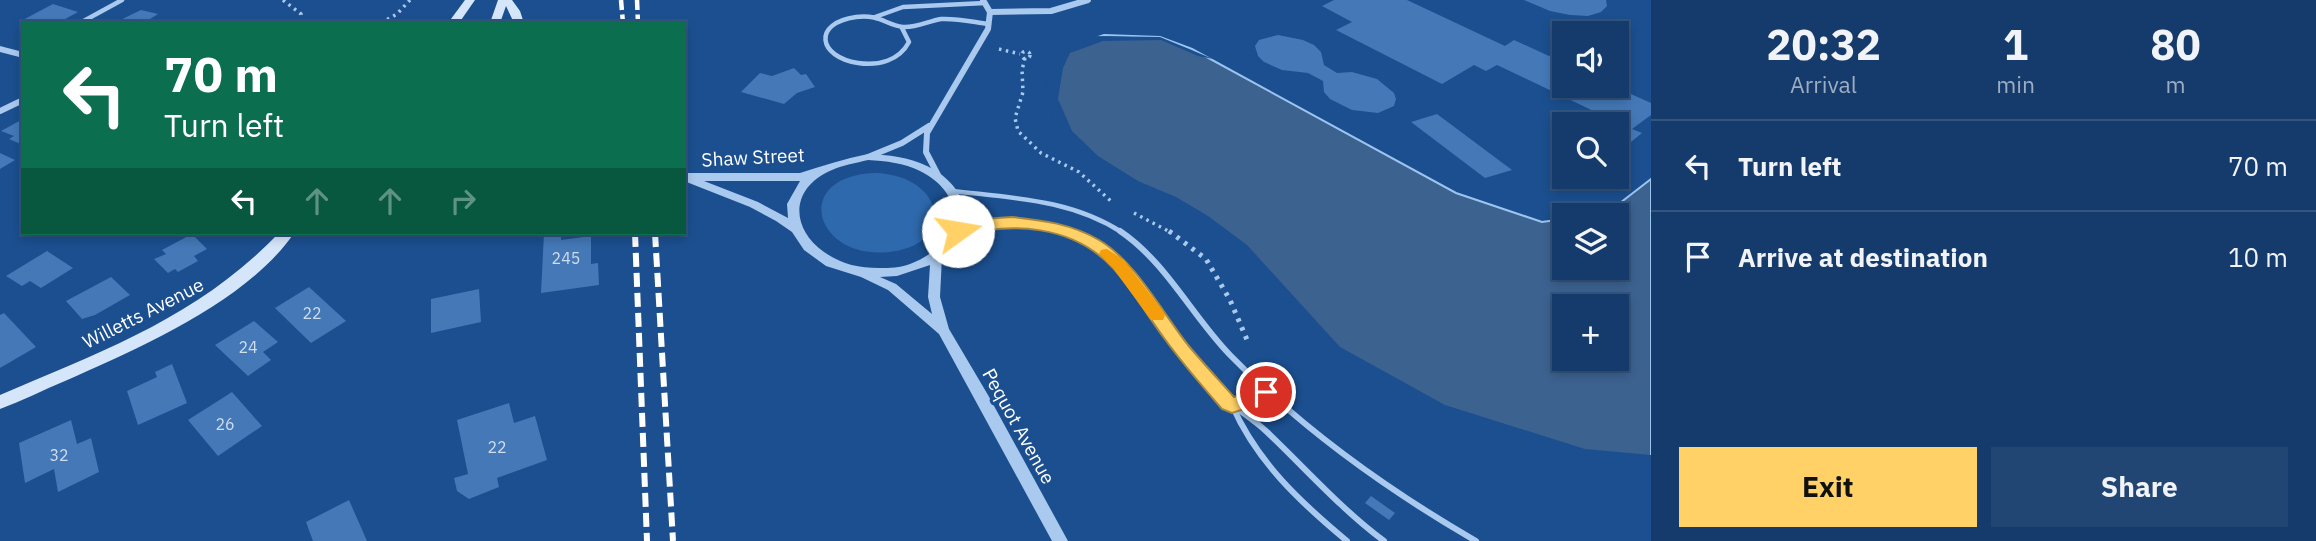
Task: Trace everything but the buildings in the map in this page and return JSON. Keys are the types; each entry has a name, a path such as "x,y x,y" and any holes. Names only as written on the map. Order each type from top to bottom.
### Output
{"main road":[{"path":"454,21 470,0"},
{"path":"496,21 505,0 515,11 518,21"},
{"name":"Willetts Avenue","path":"0,402 141,339 208,303 257,265 284,235"}],"street":[{"path":"990,12 1051,10 1088,0"},
{"path":"941,180 926,152 930,125 989,24 990,12 984,1"},
{"path":"0,49 21,55"},
{"path":"0,111 21,101"},
{"path":"867,157 908,162 941,180 952,191 958,204 958,231 950,246 936,258 917,267 895,272 849,270 814,253 801,242 793,228 791,212 794,196 803,182 818,171 833,164 867,157 902,143 930,125"},
{"name":"Shaw Street","path":"687,177 800,177 818,171"},
{"name":"Shaw Street","path":"687,177 706,187 763,206 793,228"},
{"name":"Pequot Avenue","path":"936,258 935,303 943,330 1060,541"},
{"name":"Pequot Avenue","path":"849,270 892,287 943,330"}],"lane":[{"path":"84,21 122,0"},
{"path":"902,28 909,42 906,50 889,61 876,64 847,61 827,49 824,41 825,33 832,26 855,17 875,17 903,7 984,1"},
{"path":"875,17 902,28 938,19 989,24"},
{"path":"952,191 1031,200 1072,208 1105,221 1136,242 1220,345 1268,394 1348,461 1424,511 1476,541"},
{"path":"958,231 982,224 1012,222 1070,232 1095,245 1118,264 1184,352 1232,405 1252,418 1341,505 1384,541"},
{"path":"1232,405 1268,394"},
{"path":"1232,405 1243,431 1267,463 1315,514 1346,541"}],"path":[{"path":"282,0 300,14 300,21"},
{"path":"385,21 397,14 410,0"},
{"path":"998,49 1020,54"}],"shaded area":[{"path":"1104,35 1160,37 1192,49 1456,193 1542,222 1552,221 1552,280 1629,280 1629,203 1620,203 1651,179 1651,466 1551,457 1422,401 1321,342 1248,257 1192,209 1131,181 1073,141 1050,82 1067,47"},
{"path":"874,173 897,176 915,185 928,196 934,210 934,224 926,236 912,246 889,252 864,251 844,244 830,232 822,217 822,202 830,188 847,178"}],"pier":[{"path":"1093,36 1160,37 1213,59 1198,56 1161,40 1103,41 1070,53 1063,68 1058,99 1072,131 1098,156 1138,181 1176,197 1208,216 1247,245 1340,347 1445,405 1585,449 1651,455 1651,470 1550,461 1421,404 1319,345 1245,260 1190,212 1129,184 1070,143 1053,119 1046,81 1064,46"}],"railway":[{"path":"621,0 623,21"},
{"path":"637,0 638,21"},
{"path":"635,235 647,541"},
{"path":"655,235 673,541"}],"slow traffic":[{"path":"1107,254 1118,264 1157,315"}],"route":[{"path":"958,231 982,224 1012,222 1070,232 1095,245 1118,264 1184,352 1229,403 1232,405 1268,394 1266,392"}]}
